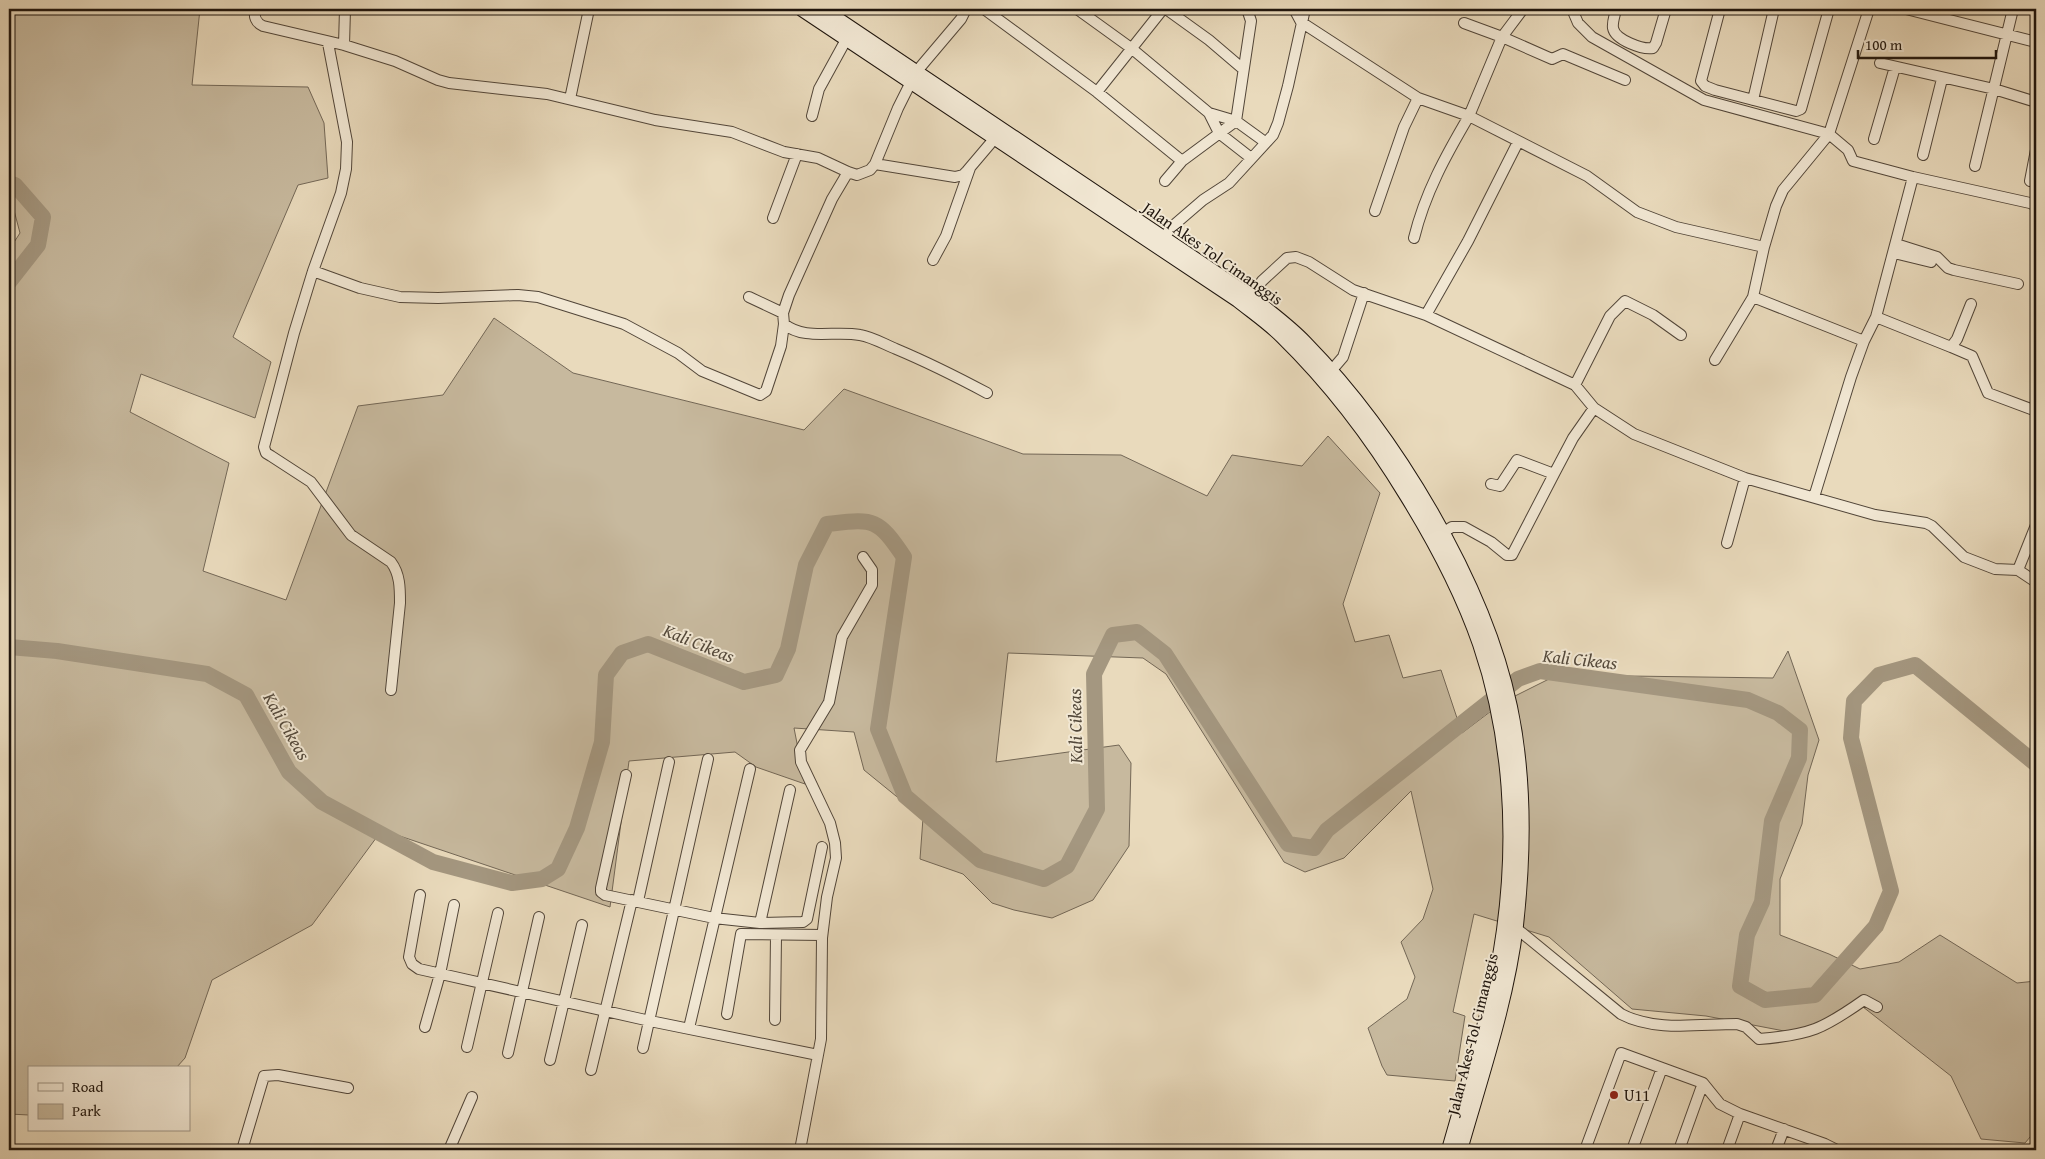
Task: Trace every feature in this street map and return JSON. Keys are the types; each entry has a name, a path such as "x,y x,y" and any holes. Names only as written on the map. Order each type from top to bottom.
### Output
{"main road":[{"name":"Jalan Akes Tol Cimanggis","path":"802,9 914,77 1251,297 1304,341 1334,380 1388,443 1442,533 1477,605 1488,649 1505,747 1509,783 1510,838 1504,930 1493,991 1449,1150"},
{"name":"Jalan Akes Tol Cimanggis","path":"822,9 995,138 1238,300 1281,334 1334,380 1380,450 1432,537 1488,649 1510,705 1520,781 1522,839 1516,928 1503,996 1460,1150"}],"street":[{"path":"256,9 254,13 259,24 328,43 344,45 395,61 444,82 540,93 645,118 732,132 784,152 830,162 848,172 862,174 870,170 875,164 898,108 914,77 961,19 966,9"},
{"path":"344,9 344,45"},
{"path":"570,99 590,9"},
{"path":"984,9 1097,92 1182,161"},
{"path":"1077,9 1131,48 1209,113 1236,122 1265,142"},
{"path":"1097,92 1131,48 1165,9 1209,40 1243,69"},
{"path":"1236,122 1250,21 1247,9"},
{"path":"1294,9 1301,22 1418,98 1470,116 1587,176 1638,212 1676,227 1764,247"},
{"path":"1163,238 1174,225 1203,200 1230,183 1273,134 1278,124 1288,86 1305,9"},
{"path":"1414,238 1426,196 1444,157 1470,116 1502,37 1523,9"},
{"path":"1572,9 1578,23 1592,38 1704,100 1829,134 1848,150 1853,161 2036,206"},
{"path":"1616,9 1612,27 1614,33 1621,39 1646,50 1653,48 1656,43 1666,9"},
{"path":"1720,9 1701,82 1715,90 1786,109 1801,109 1829,9"},
{"path":"1753,100 1774,9"},
{"path":"1715,360 1753,297 1764,247 1776,206 1783,190 1829,134 1869,9"},
{"path":"1906,9 2036,42"},
{"path":"1975,166 2013,9"},
{"path":"1464,23 1552,59 1563,54 1625,80"},
{"path":"812,116 819,89 847,38"},
{"path":"328,43 345,134 347,157 341,193 313,271 264,447 270,456 311,482 350,535 391,562 396,568 400,603 391,690"},
{"path":"1880,63 1942,79 1994,89 2036,102"},
{"path":"1874,139 1895,67"},
{"path":"1923,155 1942,79"},
{"path":"1375,210 1404,127 1418,98"},
{"path":"1209,113 1218,133 1251,158"},
{"path":"1165,181 1182,161 1218,133 1236,122"},
{"path":"875,164 951,177 963,174 971,167 995,138"},
{"path":"1426,315 1468,241 1518,142"},
{"path":"772,218 797,154"},
{"path":"2030,181 2036,156"},
{"path":"933,260 946,236 971,167"},
{"path":"313,271 360,288 400,297 538,296 624,324 678,353 702,371 760,394 766,391 770,382 781,346 784,318 796,278 832,199 848,172"},
{"path":"1814,497 1839,414 1864,341 1876,317 1912,177"},
{"path":"1895,249 1931,262"},
{"path":"1895,249 1937,257 1948,268 1954,270 2018,284"},
{"path":"1251,297 1262,281 1288,258 1296,257 1309,262 1353,290 1426,315 1575,385 1594,408 1634,434 1745,478 1875,515 1926,523 1932,526 1964,557 1995,569 2018,570 2036,582"},
{"path":"1334,380 1364,293"},
{"path":"749,297 784,318 789,328 803,332 858,334 872,338 987,392"},
{"path":"1753,297 1864,341"},
{"path":"1575,385 1610,316 1625,301 1653,315 1681,335"},
{"path":"1951,347 1957,339 1971,304"},
{"path":"1876,317 1972,356 1988,393 2036,410"},
{"path":"1442,533 1452,527 1464,527 1491,542 1506,555 1512,555 1573,438 1594,408"},
{"path":"1491,484 1500,486 1517,460 1554,474"},
{"path":"1727,543 1745,478"},
{"path":"2018,570 2036,525"},
{"path":"800,1150 821,1039 822,935 836,858 835,843 830,823 801,762 800,750 829,702 842,636 872,586 872,570 863,557"},
{"path":"643,1048 708,759"},
{"path":"591,1070 669,762"},
{"path":"689,1028 750,768"},
{"path":"626,775 601,888 601,892 605,895 714,918 760,923 806,921 822,847"},
{"path":"760,923 790,790"},
{"path":"420,895 409,958 418,969 650,1021 818,1055"},
{"path":"425,1027 440,974 454,905"},
{"path":"467,1047 498,913"},
{"path":"508,1053 539,917"},
{"path":"550,1060 562,1001 582,925"},
{"path":"1516,928 1621,1014 1634,1021 1653,1025 1736,1024 1746,1027 1759,1038 1792,1036 1815,1031 1835,1021 1864,1000 1877,1007"},
{"path":"727,1014 741,934 776,936 822,935"},
{"path":"775,1020 776,936"},
{"path":"1585,1150 1621,1053 1703,1082 1720,1104 1740,1114 1784,1129 1824,1147 1837,1150"},
{"path":"1632,1150 1662,1068"},
{"path":"242,1150 264,1076 278,1075 348,1088"},
{"path":"1679,1150 1703,1082"},
{"path":"448,1150 472,1097"},
{"path":"1727,1150 1740,1114"},
{"path":"1776,1150 1784,1129"}],"green space":[{"path":"9,9 200,9 192,85 308,87 324,123 328,178 298,185 233,337 271,362 255,418 141,374 130,412 229,463 203,571 286,600 358,406 443,395 494,318 573,373 804,430 844,389 1023,454 1121,455 1207,496 1232,455 1302,466 1328,436 1380,493 1343,604 1355,642 1389,635 1403,678 1441,670 1462,733 1503,702 1557,675 1773,678 1788,651 1819,740 1808,775 1802,824 1780,879 1780,935 1829,954 1860,969 1899,962 1940,935 2017,983 2036,981 2036,1130 2025,1143 1981,1139 1951,1076 1858,1003 1805,1035 1706,1016 1632,1009 1549,937 1474,914 1453,1012 1465,1016 1455,1081 1387,1075 1368,1028 1407,999 1415,977 1401,942 1423,919 1433,889 1411,791 1344,858 1305,872 1284,862 1166,674 1143,658 1008,653 996,762 1119,745 1131,763 1129,846 1093,900 1052,918 992,903 963,874 920,859 923,818 864,770 854,732 794,728 805,784 756,767 735,752 629,761 610,907 382,830 312,925 212,980 185,1058 178,1066 28,1066 28,1115 9,1114 9,250 20,233 11,199 9,199"}],"waterway":[{"name":"Kali Cikeas","path":"9,183 15,185 43,217 38,245 9,282"},
{"name":"Kali Cikeas","path":"9,647 57,651 207,674 246,695 289,772 322,802 433,862 512,883 542,879 558,869 577,828 602,742 606,675 622,653 648,644 744,682 776,675 788,649 806,565 827,524 855,521 865,522 873,524 887,534 904,557 878,729 905,796 980,860 1044,879 1067,866 1097,809 1094,674 1113,635 1137,632 1165,654 1288,844 1314,848 1327,830 1518,679 1540,671 1748,700 1778,713 1800,730 1799,758 1772,821 1762,902 1747,935 1740,986 1765,1000 1815,995 1876,926 1891,891 1851,738 1854,701 1879,675 1915,665 2036,764"}],"place":[{"name":"U11","path":"1614,1095"}]}
